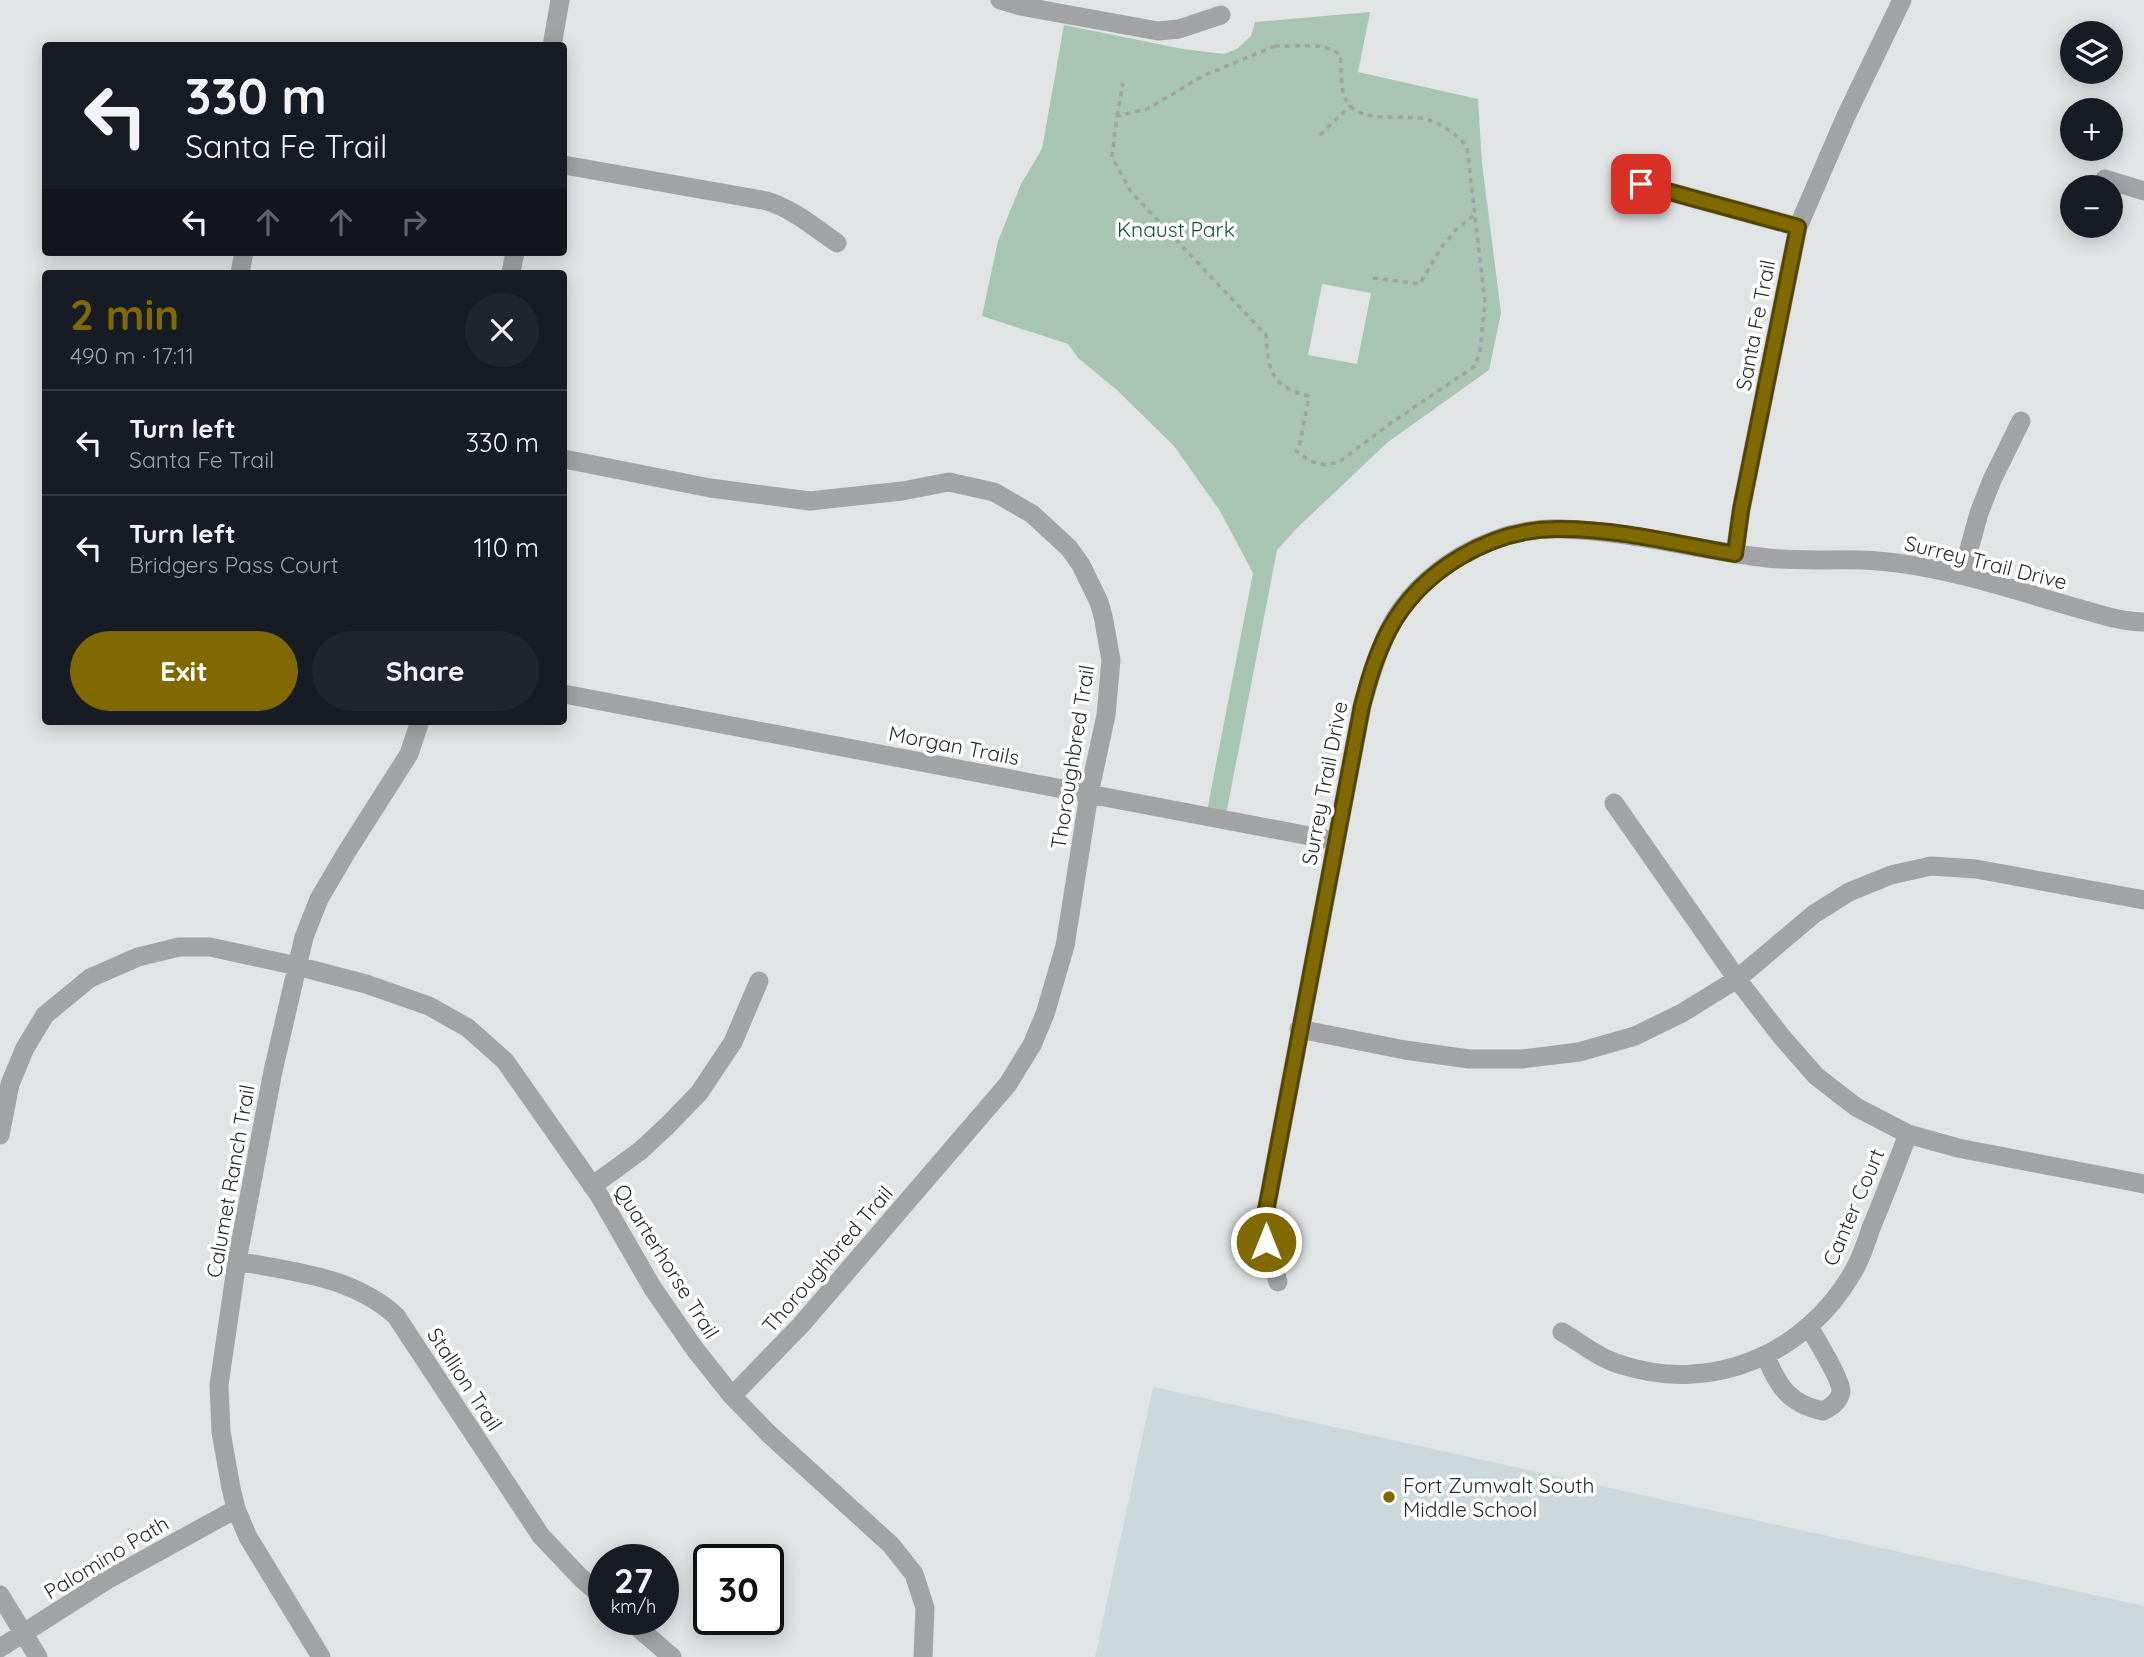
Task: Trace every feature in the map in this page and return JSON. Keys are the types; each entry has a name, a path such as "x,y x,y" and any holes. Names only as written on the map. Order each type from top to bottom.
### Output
{"street":[{"path":"553,42 560,0"},
{"path":"1000,0 1158,31 1179,29 1221,15"},
{"name":"Santa Fe Trail","path":"1735,554 1741,510 1798,227 1846,116 1902,0"},
{"path":"567,166 767,201 794,213 837,243"},
{"path":"1641,184 1798,227"},
{"path":"2123,185 2144,191"},
{"path":"1962,575 1979,513 2021,421"},
{"name":"Thoroughbred Trail","path":"567,460 710,488 810,501 902,491 949,482 994,492 1032,514 1069,548 1081,565 1099,602 1111,660 1106,715 1089,794 1065,946 1045,1014 1032,1045 1008,1084 801,1325 732,1396"},
{"name":"Surrey Trail Drive","path":"1278,1282 1266,1242 1265,1216 1299,1029 1371,668 1389,629 1413,594 1448,564 1481,546 1522,532 1559,528 1603,532 1773,559 1863,560 1908,564 1962,575 2092,612 2144,622"},
{"name":"Morgan Trails","path":"567,695 1336,841"},
{"name":"Calumet Ranch Trail","path":"321,1657 248,1537 236,1509 221,1432 219,1385 237,1261 273,1071 304,937 319,899 345,853 409,754 419,725"},
{"path":"1614,803 1737,979 1781,1036 1816,1076 1856,1107 1908,1134 1958,1148 2144,1184"},
{"path":"1299,1029 1405,1050 1469,1059 1522,1059 1579,1052 1635,1036 1682,1013 1737,979 1814,914 1849,892 1891,875 1931,866 1976,869 2144,900"},
{"name":"Quarterhorse Trail","path":"0,1135 10,1084 25,1048 45,1015 90,978 138,957 179,947 210,947 366,984 429,1006 468,1028 505,1061 592,1186 652,1287 694,1348 732,1396 768,1433 891,1545 914,1574 925,1608 923,1657"},
{"path":"592,1186 649,1143 699,1093 733,1042 759,981"},
{"name":"Canter Court","path":"1562,1332 1619,1365 1651,1373 1692,1374 1726,1369 1766,1357 1802,1334 1833,1304 1855,1270 1908,1134"},
{"name":"Stallion Trail","path":"237,1261 322,1277 363,1291 389,1309 541,1536 588,1584"},
{"path":"1766,1357 1775,1379 1800,1405 1823,1411 1834,1406 1841,1392 1839,1380 1809,1327"},
{"name":"Palomino Path","path":"0,1648 107,1580 236,1509"},
{"path":"0,1595 38,1657"},
{"path":"647,1635 672,1657"}],"path":[{"path":"1117,116 1147,108 1203,76 1275,46 1317,46 1333,49 1340,55 1345,98 1350,106 1362,114 1431,120 1458,137 1467,147 1485,303 1480,351 1475,366 1339,462 1326,465 1310,460 1296,451 1310,396 1282,386 1269,366 1266,335 1131,192 1111,157 1117,116 1124,83"},
{"path":"1320,135 1350,106"},
{"path":"1373,278 1420,284 1440,249 1455,230 1474,215"}],"shaded area":[{"name":"Fort Zumwalt South Middle School","path":"1153,1387 2144,1606 2144,1657 1095,1657"}],"green space":[{"name":"Knaust Park","path":"1370,12 1358,72 1478,99 1482,163 1501,313 1489,370 1388,442 1277,550 1225,820 1206,816 1253,573 1220,511 1174,446 1117,390 1078,358 1068,344 982,316 998,241 1021,184 1042,149 1064,25 1183,49 1224,54 1237,49 1251,36 1255,22","holes":["1322,284 1371,293 1357,364 1308,355"]}],"place":[{"name":"Fort Zumwalt South Middle School","path":"1389,1497"}],"route":[{"path":"1266,1242 1265,1216 1362,706 1371,668 1389,629 1413,594 1448,564 1481,546 1522,532 1559,528 1603,532 1735,554 1741,510 1798,227 1641,184"}]}
